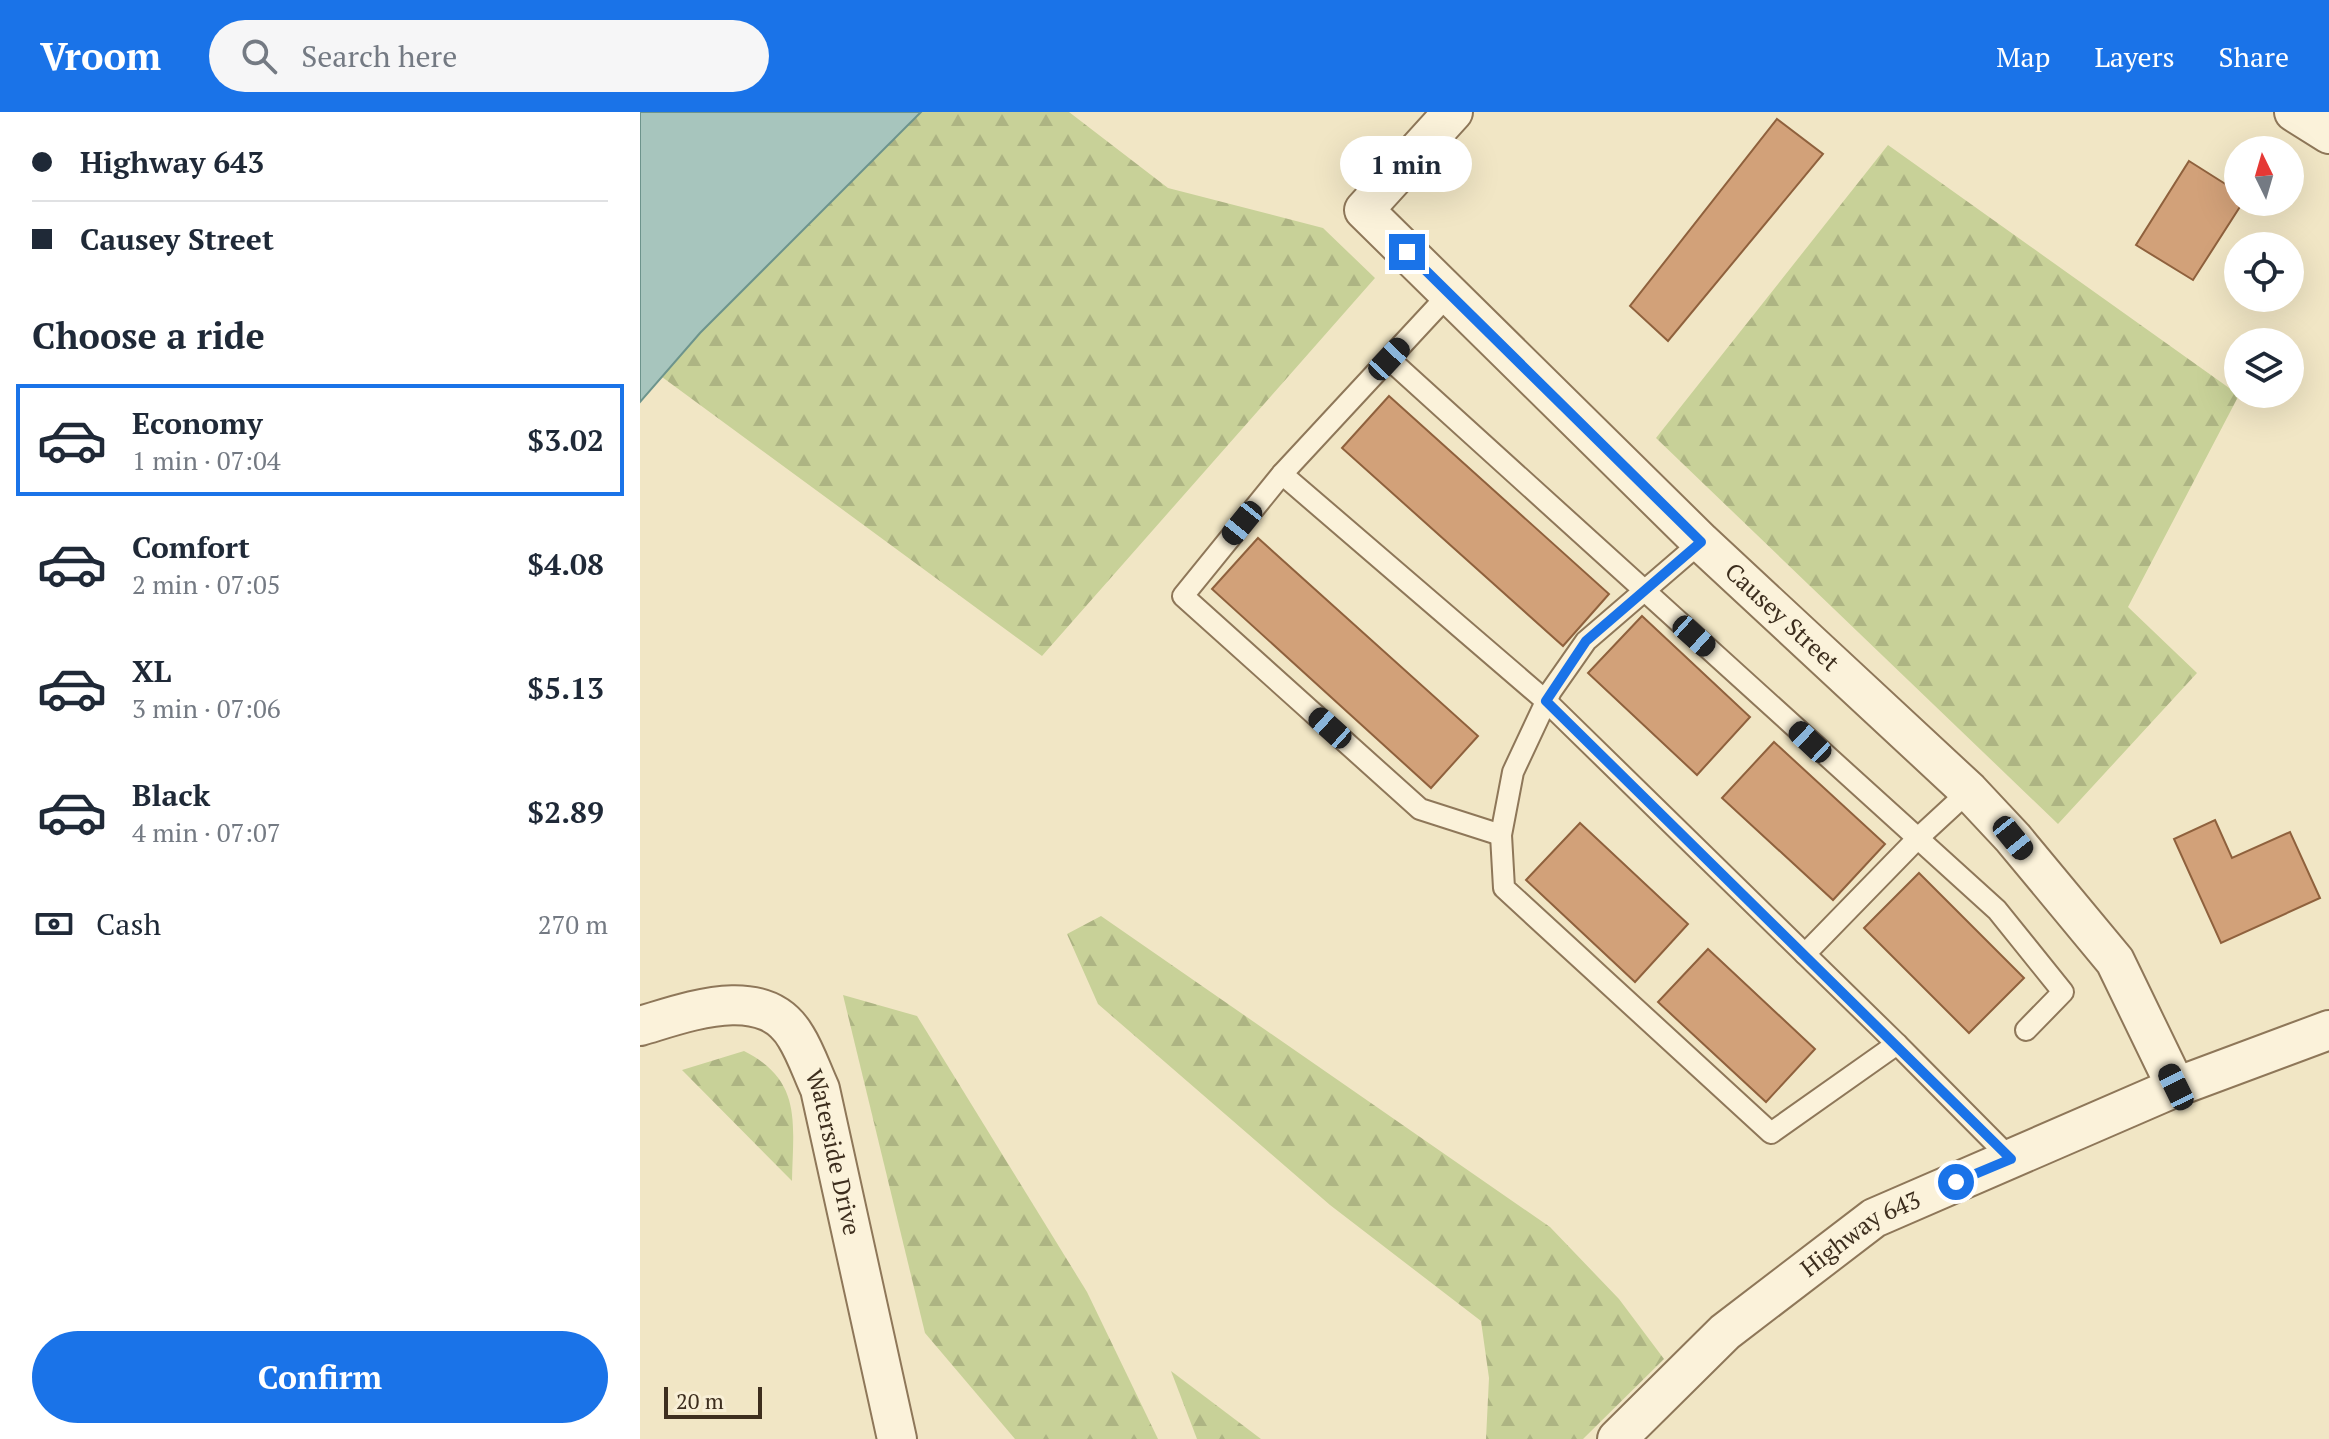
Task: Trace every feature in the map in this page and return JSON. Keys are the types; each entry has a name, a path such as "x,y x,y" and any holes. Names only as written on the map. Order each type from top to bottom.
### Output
{"street":[{"name":"Causey Street","path":"1453,112 1364,210 1701,542 1969,791 2013,838 2115,961 2176,1087"},
{"path":"2294,112 2329,134"},
{"name":"Waterside Drive","path":"640,1026 689,1012 737,1004 769,1011 795,1035 820,1089 897,1439"},
{"name":"Highway 643","path":"1617,1439 1725,1332 1874,1218 2176,1087 2329,1030"}],"lane":[{"path":"1449,294 1282,474 1183,596 1420,809 1501,835"},
{"path":"1389,359 1997,910 2063,992 2026,1030"},
{"path":"1282,474 1546,701 2011,1159"},
{"path":"1701,542 1586,641 1546,701 1513,772 1501,835 1504,888 1771,1133 1897,1044"},
{"path":"1805,954 1917,839 1969,791"}],"green space":[{"path":"921,112 1069,112 1168,188 1323,228 1375,278 1042,656 662,377 700,333"},
{"path":"1888,145 2224,384 2224,408 2232,408 2128,607 2197,673 2058,824 1656,438"},
{"path":"1101,916 1550,1227 1619,1299 1664,1359 1583,1439 1486,1439 1489,1378 1481,1321 1330,1205 1098,1004 1067,934"},
{"path":"843,995 917,1016 1087,1292 1158,1439 1015,1439 925,1333"},
{"path":"744,1051 777,1076 785,1090 793,1122 792,1181 682,1070"},
{"path":"1171,1371 1261,1439 1197,1439"}],"water":[{"path":"640,112 921,112 700,333 640,402"}],"building":[{"path":"1777,119 1823,154 1668,341 1630,306"},
{"path":"2189,161 2224,183 2224,216 2234,216 2193,280 2136,245"},
{"path":"1389,396 1609,594 1563,646 1342,448"},
{"path":"1258,538 1478,736 1431,788 1212,589"},
{"path":"1642,616 1750,717 1697,775 1588,673"},
{"path":"1774,742 1885,844 1833,900 1722,798"},
{"path":"2215,820 2232,858 2290,832 2320,898 2221,943 2174,839"},
{"path":"1580,823 1688,924 1635,982 1526,880"},
{"path":"1919,873 2024,978 1969,1033 1864,928"},
{"path":"1708,949 1815,1049 1766,1102 1658,1002"}],"route":[{"path":"1407,252 1701,542 1586,641 1546,701 2011,1159 1956,1182"}]}
